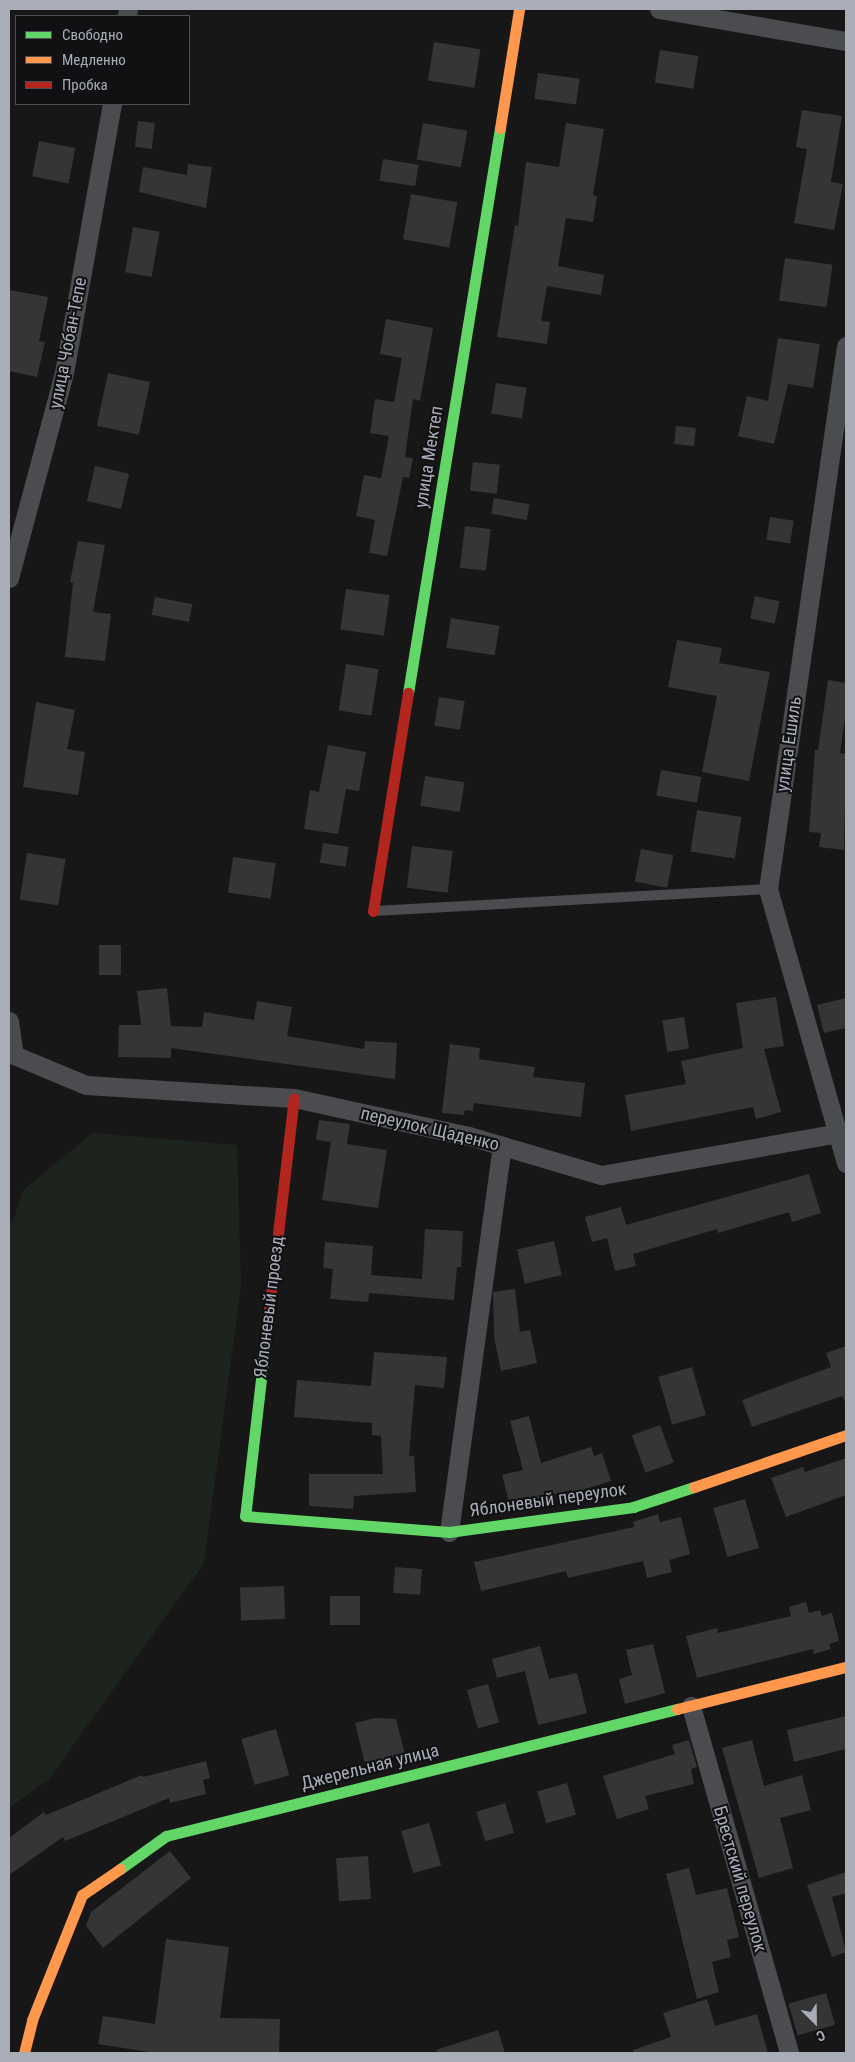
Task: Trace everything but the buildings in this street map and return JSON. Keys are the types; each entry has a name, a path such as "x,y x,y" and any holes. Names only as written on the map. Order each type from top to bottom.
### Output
{"street":[{"name":"улица Мектеп","path":"373,911 519,9"},
{"path":"659,9 846,42"},
{"name":"улица Чобан-Тепе","path":"9,578 64,373 112,105"},
{"name":"улица Ешиль","path":"846,346 768,889 842,1133 846,1163"},
{"name":"переулок Щаденко","path":"9,1021 14,1055 86,1085 294,1098 502,1146 601,1175 842,1133"},
{"name":"Яблоневый проезд","path":"245,1516 294,1098"},
{"path":"449,1532 502,1146"},
{"name":"Яблоневый переулок","path":"245,1516 449,1532 633,1507 846,1435"},
{"name":"Джерельная улица","path":"24,2053 32,2020 82,1895 166,1836 846,1667"},
{"name":"Брестский переулок","path":"691,1706 789,2053"}],"lane":[{"path":"373,911 768,889"}],"shaded area":[{"path":"93,1133 237,1145 241,1286 204,1563 49,1779 9,1808 9,1222 13,1221 23,1190"}],"traffic: fast":[{"path":"408,693 500,128"},
{"path":"269,1310 245,1516 449,1532 633,1507 694,1487"},
{"path":"120,1869 166,1836 677,1709"}],"traffic: slow":[{"path":"500,128 519,9"},
{"path":"694,1487 846,1435"},
{"path":"677,1709 846,1667"},
{"path":"24,2053 32,2020 82,1895 120,1869"}],"traffic: jam":[{"path":"373,911 408,693"},
{"path":"269,1310 294,1098"}]}
